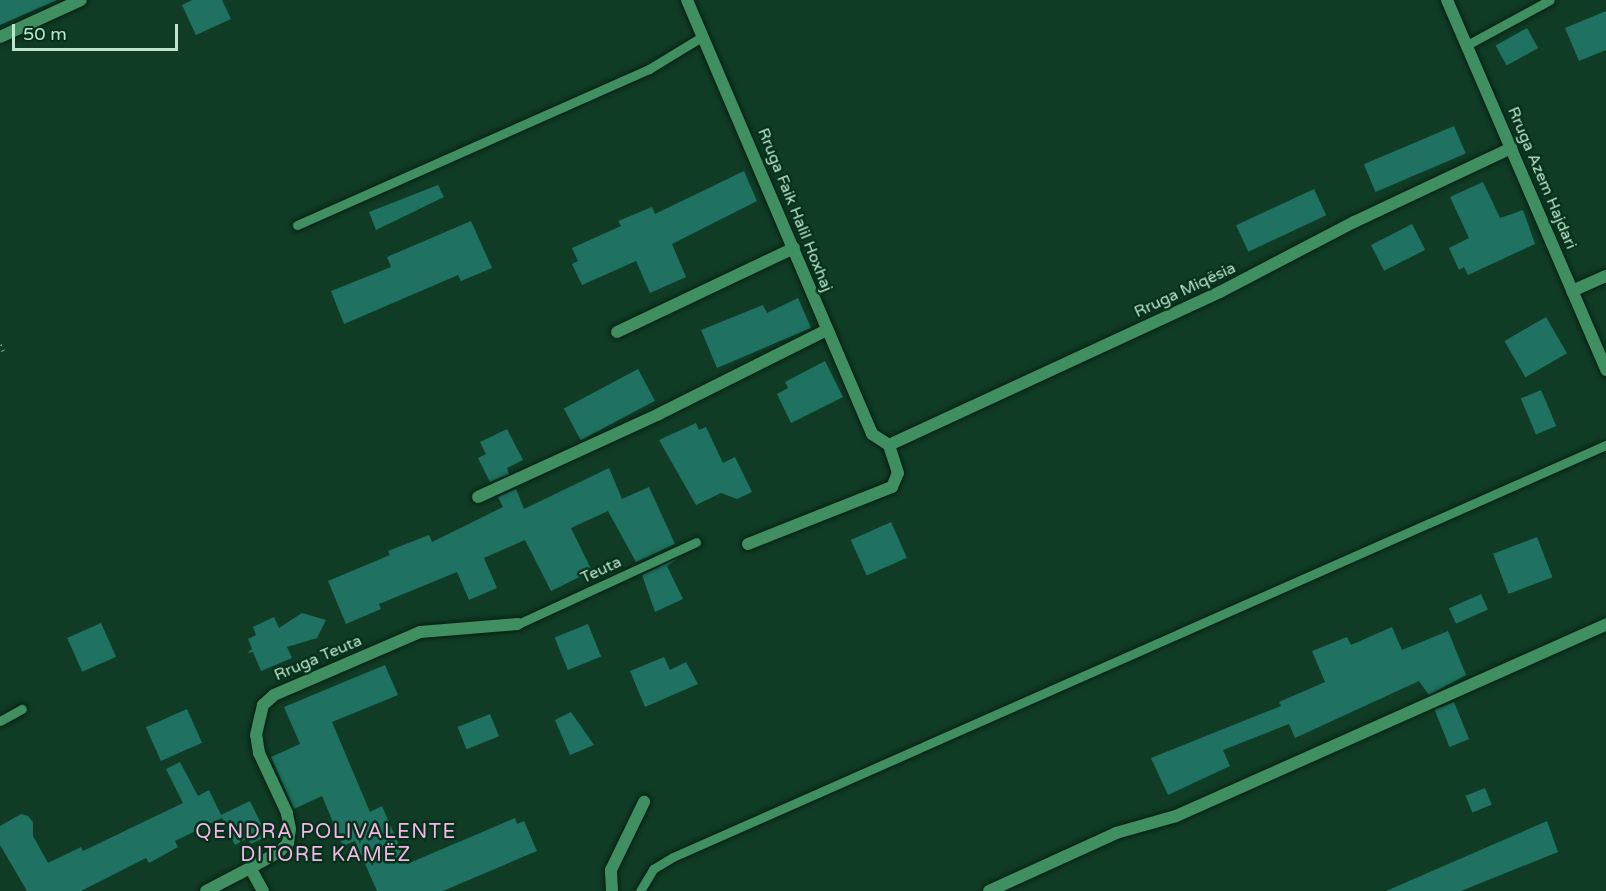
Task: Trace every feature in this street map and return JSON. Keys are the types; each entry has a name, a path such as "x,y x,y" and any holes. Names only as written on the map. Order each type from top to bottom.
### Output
{"street":[{"path":"0,37 81,0"},
{"name":"Rruga Faik Halil Hoxhaj","path":"687,0 872,434 889,445"},
{"name":"Rruga Azem Hajdari","path":"1447,0 1606,369"},
{"name":"Rruga Miqësia","path":"889,445 1220,292 1354,222 1511,148"},
{"path":"617,332 794,248"},
{"path":"1572,291 1606,276"},
{"path":"478,497 659,414 827,330"},
{"path":"748,544 892,487 898,473 889,445"},
{"name":"Rruga Teuta","path":"206,891 279,852 288,843 290,829 287,813 259,753 256,735 263,705 274,695 420,632 518,624"},
{"path":"989,891 1116,833 1176,816 1606,625"},
{"path":"612,891 611,870 644,802"},
{"path":"250,868 263,891"}],"lane":[{"path":"1467,45 1550,0"},
{"path":"297,225 649,69 703,36"},
{"path":"640,891 653,869 673,857 1606,445"},
{"name":"Teuta","path":"518,624 696,542"},
{"path":"0,721 22,709"}],"path":[{"path":"0,345 3,351"}],"building":[{"path":"0,0 57,0 0,25"},
{"path":"192,0 222,0 231,19 196,35 182,5"},
{"path":"1606,11 1606,50 1579,61 1565,28"},
{"path":"1527,28 1538,48 1507,66 1496,45"},
{"path":"1454,126 1466,154 1376,192 1364,164"},
{"path":"744,171 757,201 672,244 686,277 650,293 636,261 582,285 572,264 578,261 572,248 621,226 618,221 652,207 655,214"},
{"path":"1483,182 1500,218 1523,210 1535,244 1468,275 1464,267 1459,270 1449,248 1469,238 1450,197"},
{"path":"438,185 444,197 376,230 369,212"},
{"path":"1314,189 1326,215 1248,252 1236,225"},
{"path":"471,221 492,268 461,281 458,275 344,324 331,291 391,267 387,257"},
{"path":"1412,224 1425,250 1384,271 1371,245"},
{"path":"798,298 811,328 717,368 701,330 763,305 767,313"},
{"path":"1546,317 1567,353 1525,377 1504,341"},
{"path":"825,361 843,397 791,423 777,394 788,388 785,382"},
{"path":"638,369 655,401 581,440 564,408"},
{"path":"1541,390 1556,426 1536,434 1521,399"},
{"path":"696,423 699,430 706,427 723,463 735,457 752,492 737,499 721,493 696,505 659,440"},
{"path":"507,429 523,460 507,468 509,474 490,482 478,458 486,454 480,442"},
{"path":"609,468 622,499 649,487 675,544 636,562 608,511 571,528 592,571 551,591 525,540 484,558 497,588 469,600 457,572 379,604 381,609 346,624 328,581 390,555 388,551 429,535 432,542 503,507 498,497 516,489 524,509"},
{"path":"891,522 907,558 867,576 851,540"},
{"path":"1537,537 1552,577 1509,594 1493,554"},
{"path":"680,557 667,566 683,599 655,612 642,575"},
{"path":"1481,594 1488,610 1456,624 1449,608"},
{"path":"302,613 326,620 317,638 287,647 292,658 261,671 253,652 247,653 252,649 248,639 256,635 253,627 274,617 279,628"},
{"path":"101,623 116,657 82,672 67,638"},
{"path":"588,624 601,656 568,670 555,637"},
{"path":"1392,627 1402,650 1448,631 1466,675 1429,695 1419,681 1295,738 1289,724 1223,750 1230,766 1168,795 1151,758 1281,706 1279,702 1325,682 1312,651 1347,637 1351,645"},
{"path":"664,657 670,670 686,662 698,684 645,707 630,671"},
{"path":"385,665 398,695 332,722 370,812 382,806 407,864 515,818 517,824 524,821 537,851 443,891 377,891 355,841 343,846 322,796 294,809 271,757 300,744 284,707"},
{"path":"1454,702 1469,739 1450,747 1435,710"},
{"path":"187,709 202,743 161,761 146,727"},
{"path":"571,712 594,745 570,755 555,720"},
{"path":"490,714 499,736 467,749 458,727"},
{"path":"180,762 198,796 209,790 221,815 250,801 267,836 251,844 248,838 235,845 222,818 175,841 178,847 149,863 146,858 81,891 27,891 0,845 0,826 21,814 28,816 33,822 33,836 48,863 81,847 83,851 183,803 166,769"},
{"path":"1485,788 1492,805 1472,813 1466,796"},
{"path":"1547,821 1558,852 1461,891 1386,891"}],"district":[{"name":"QENDRA POLIVALENTE DITORE KAMËZ","path":"326,844"}]}
